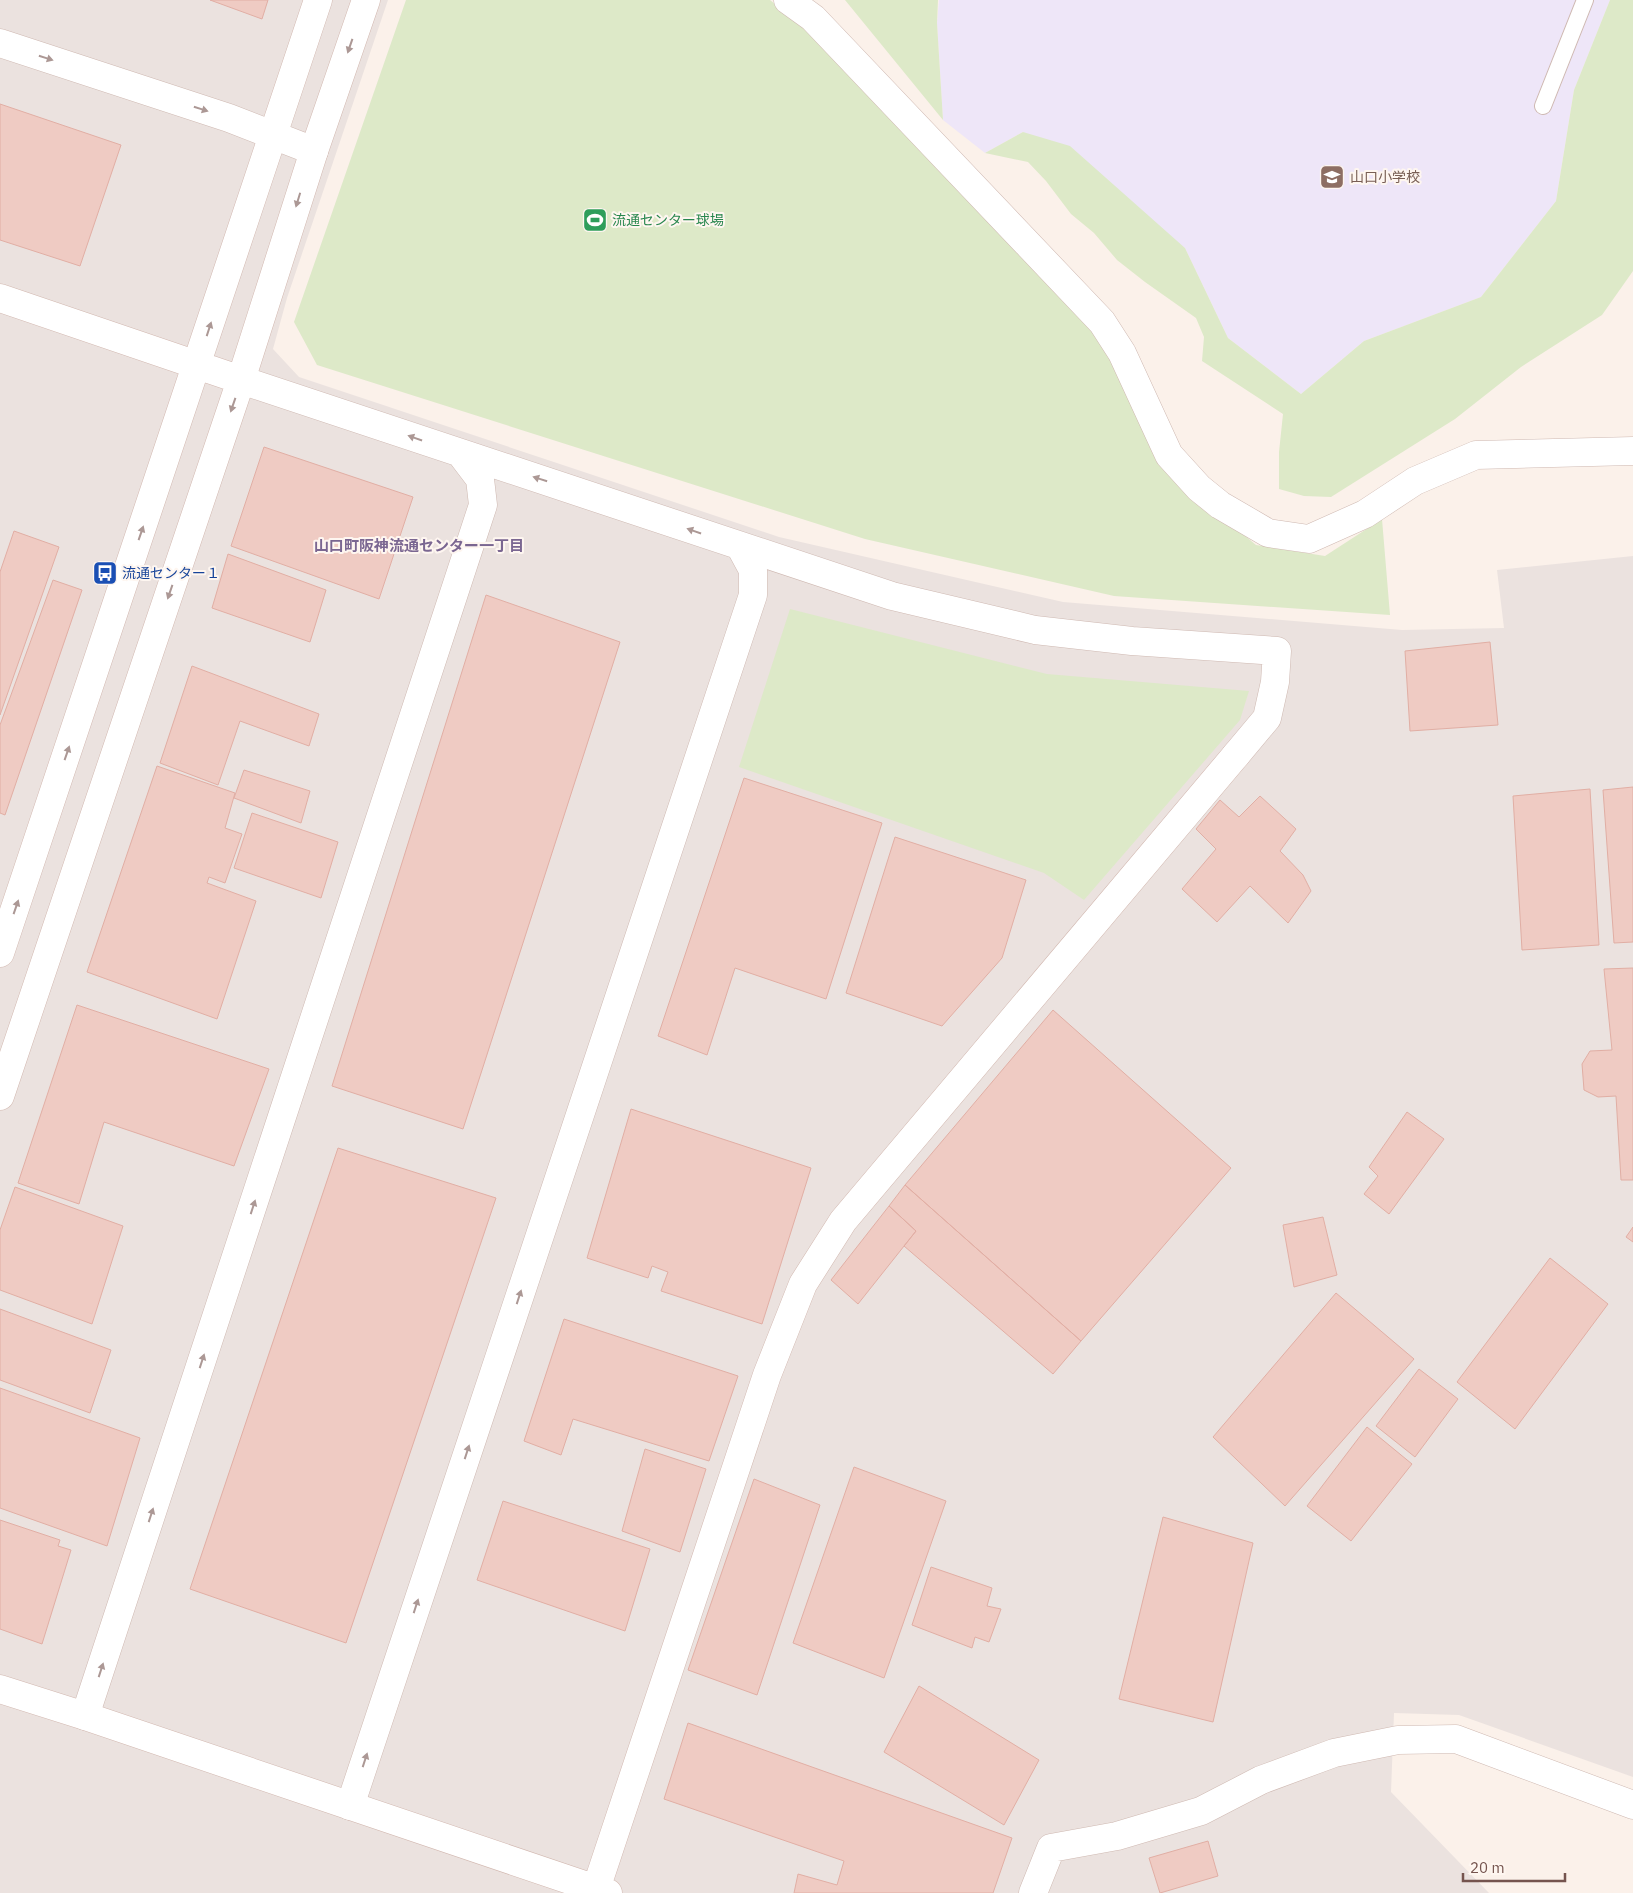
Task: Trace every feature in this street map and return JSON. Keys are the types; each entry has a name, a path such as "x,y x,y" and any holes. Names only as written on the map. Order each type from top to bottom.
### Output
{"street":[{"path":"0,953 318,0"},
{"path":"0,1096 8,1044 242,380 314,151 366,0"},
{"path":"788,0 813,18 1102,322 1122,353 1169,455 1198,488 1220,505 1268,533 1309,539 1364,514 1415,481 1476,455 1633,451"},
{"path":"0,43 229,118 314,151"},
{"path":"0,298 461,454 892,596 1035,630 1132,641 1277,651 1275,682 1267,718 843,1221 803,1284 767,1375 599,1892 86,1716 0,1690"},
{"path":"86,1716 483,505 480,479 461,454"},
{"path":"350,1806 753,595 752,570 740,546"},
{"path":"1033,1893 1051,1848 1117,1836 1201,1812 1261,1780 1334,1753 1398,1740 1456,1739 1633,1805"}],"lane":[{"path":"1543,106 1586,0"}],"shaded area":[{"path":"0,0 388,0 287,298 273,349 299,377 779,537 1063,602 1402,630 1504,628 1497,570 1633,556 1633,1777 1459,1715 1394,1713 1391,1792 1489,1893 0,1893"},
{"name":"山口小学校","path":"939,0 1610,0 1574,90 1556,201 1481,297 1364,341 1301,394 1228,338 1185,248 1023,132 985,153 943,120 937,23"}],"green space":[{"path":"406,0 770,0 811,33 1100,336 1160,464 1256,545 1325,556 1382,519 1390,615 1114,596 865,539 317,365 294,322"},
{"path":"845,0 938,0 937,23 943,120"},
{"path":"1610,0 1633,0 1633,271 1602,315 1521,367 1455,419 1331,497 1304,496 1279,489 1279,452 1283,414 1202,361 1204,337 1196,318 1117,260 1094,233 1071,214 1046,181 1028,162 985,153 1023,132 1070,146 1185,248 1228,338 1301,394 1364,341 1481,297 1556,201 1574,90"},
{"path":"790,609 1047,674 1249,691 1240,720 1084,900 1044,873 739,767"}],"building":[{"path":"210,0 268,0 262,19"},
{"path":"0,104 121,145 80,266 0,240"},
{"path":"264,447 413,497 379,599 231,546"},
{"path":"14,531 59,547 0,715 0,572"},
{"path":"228,554 326,590 310,642 212,608"},
{"path":"53,580 82,590 5,815 0,813 0,725"},
{"path":"486,595 620,642 463,1129 332,1086"},
{"path":"1490,642 1498,725 1410,731 1405,651"},
{"path":"192,666 319,714 309,746 240,721 218,785 160,763"},
{"path":"157,766 235,793 225,828 242,834 225,883 209,877 207,883 256,901 217,1019 87,972"},
{"path":"244,770 310,791 301,823 234,798"},
{"path":"744,778 882,823 826,999 735,968 707,1055 658,1036"},
{"path":"1633,787 1633,942 1614,943 1603,790"},
{"path":"1590,789 1599,945 1522,950 1513,796"},
{"path":"1260,796 1296,829 1280,851 1303,875 1311,891 1288,923 1250,886 1217,922 1182,889 1216,849 1196,829 1220,800 1239,817"},
{"path":"252,813 338,842 321,898 234,868"},
{"path":"895,837 1026,880 1002,958 942,1026 846,993"},
{"path":"1633,968 1633,1180 1621,1180 1616,1096 1598,1097 1584,1090 1582,1064 1590,1051 1612,1050 1604,969"},
{"path":"77,1005 269,1069 234,1166 104,1122 79,1204 18,1183"},
{"path":"1053,1010 1231,1168 1081,1341 905,1185"},
{"path":"631,1109 811,1168 762,1324 661,1291 668,1272 652,1266 648,1278 587,1258"},
{"path":"1407,1112 1444,1139 1389,1214 1364,1194 1378,1176 1369,1167"},
{"path":"338,1148 496,1198 346,1643 190,1589"},
{"path":"905,1185 1081,1341 1053,1374 904,1246 916,1231 889,1206"},
{"path":"15,1187 123,1226 92,1324 0,1290 0,1230"},
{"path":"889,1206 916,1231 858,1304 831,1280"},
{"path":"1323,1217 1337,1275 1294,1287 1283,1225"},
{"path":"1633,1227 1633,1242 1626,1237"},
{"path":"1550,1258 1608,1304 1515,1429 1457,1382"},
{"path":"1336,1293 1414,1359 1285,1506 1213,1437"},
{"path":"0,1309 111,1350 90,1413 0,1380"},
{"path":"564,1319 738,1376 709,1461 573,1419 561,1455 524,1441"},
{"path":"1419,1369 1458,1399 1415,1457 1376,1426"},
{"path":"0,1388 140,1438 107,1546 0,1508"},
{"path":"1367,1427 1412,1464 1351,1541 1307,1506"},
{"path":"645,1449 706,1469 680,1552 622,1531"},
{"path":"854,1467 946,1501 884,1678 793,1643"},
{"path":"754,1479 820,1505 757,1695 688,1670"},
{"path":"503,1501 650,1549 625,1631 477,1580"},
{"path":"1163,1517 1253,1543 1213,1722 1119,1699"},
{"path":"0,1520 60,1540 58,1546 71,1550 42,1644 0,1629"},
{"path":"931,1567 992,1588 987,1606 1001,1609 989,1642 975,1637 972,1648 912,1625"},
{"path":"919,1686 1039,1760 1004,1825 884,1752"},
{"path":"688,1723 1012,1838 993,1893 794,1893 798,1874 837,1885 844,1861 664,1799"},
{"path":"1208,1841 1218,1876 1160,1893 1149,1858"}],"place":[{"name":"山口小学校","path":"1332,177"},
{"name":"流通センター球場","path":"595,220"},
{"name":"流通センター１","path":"105,573"}],"district":[{"name":"山口町阪神流通センター一丁目","path":"419,546"}]}
